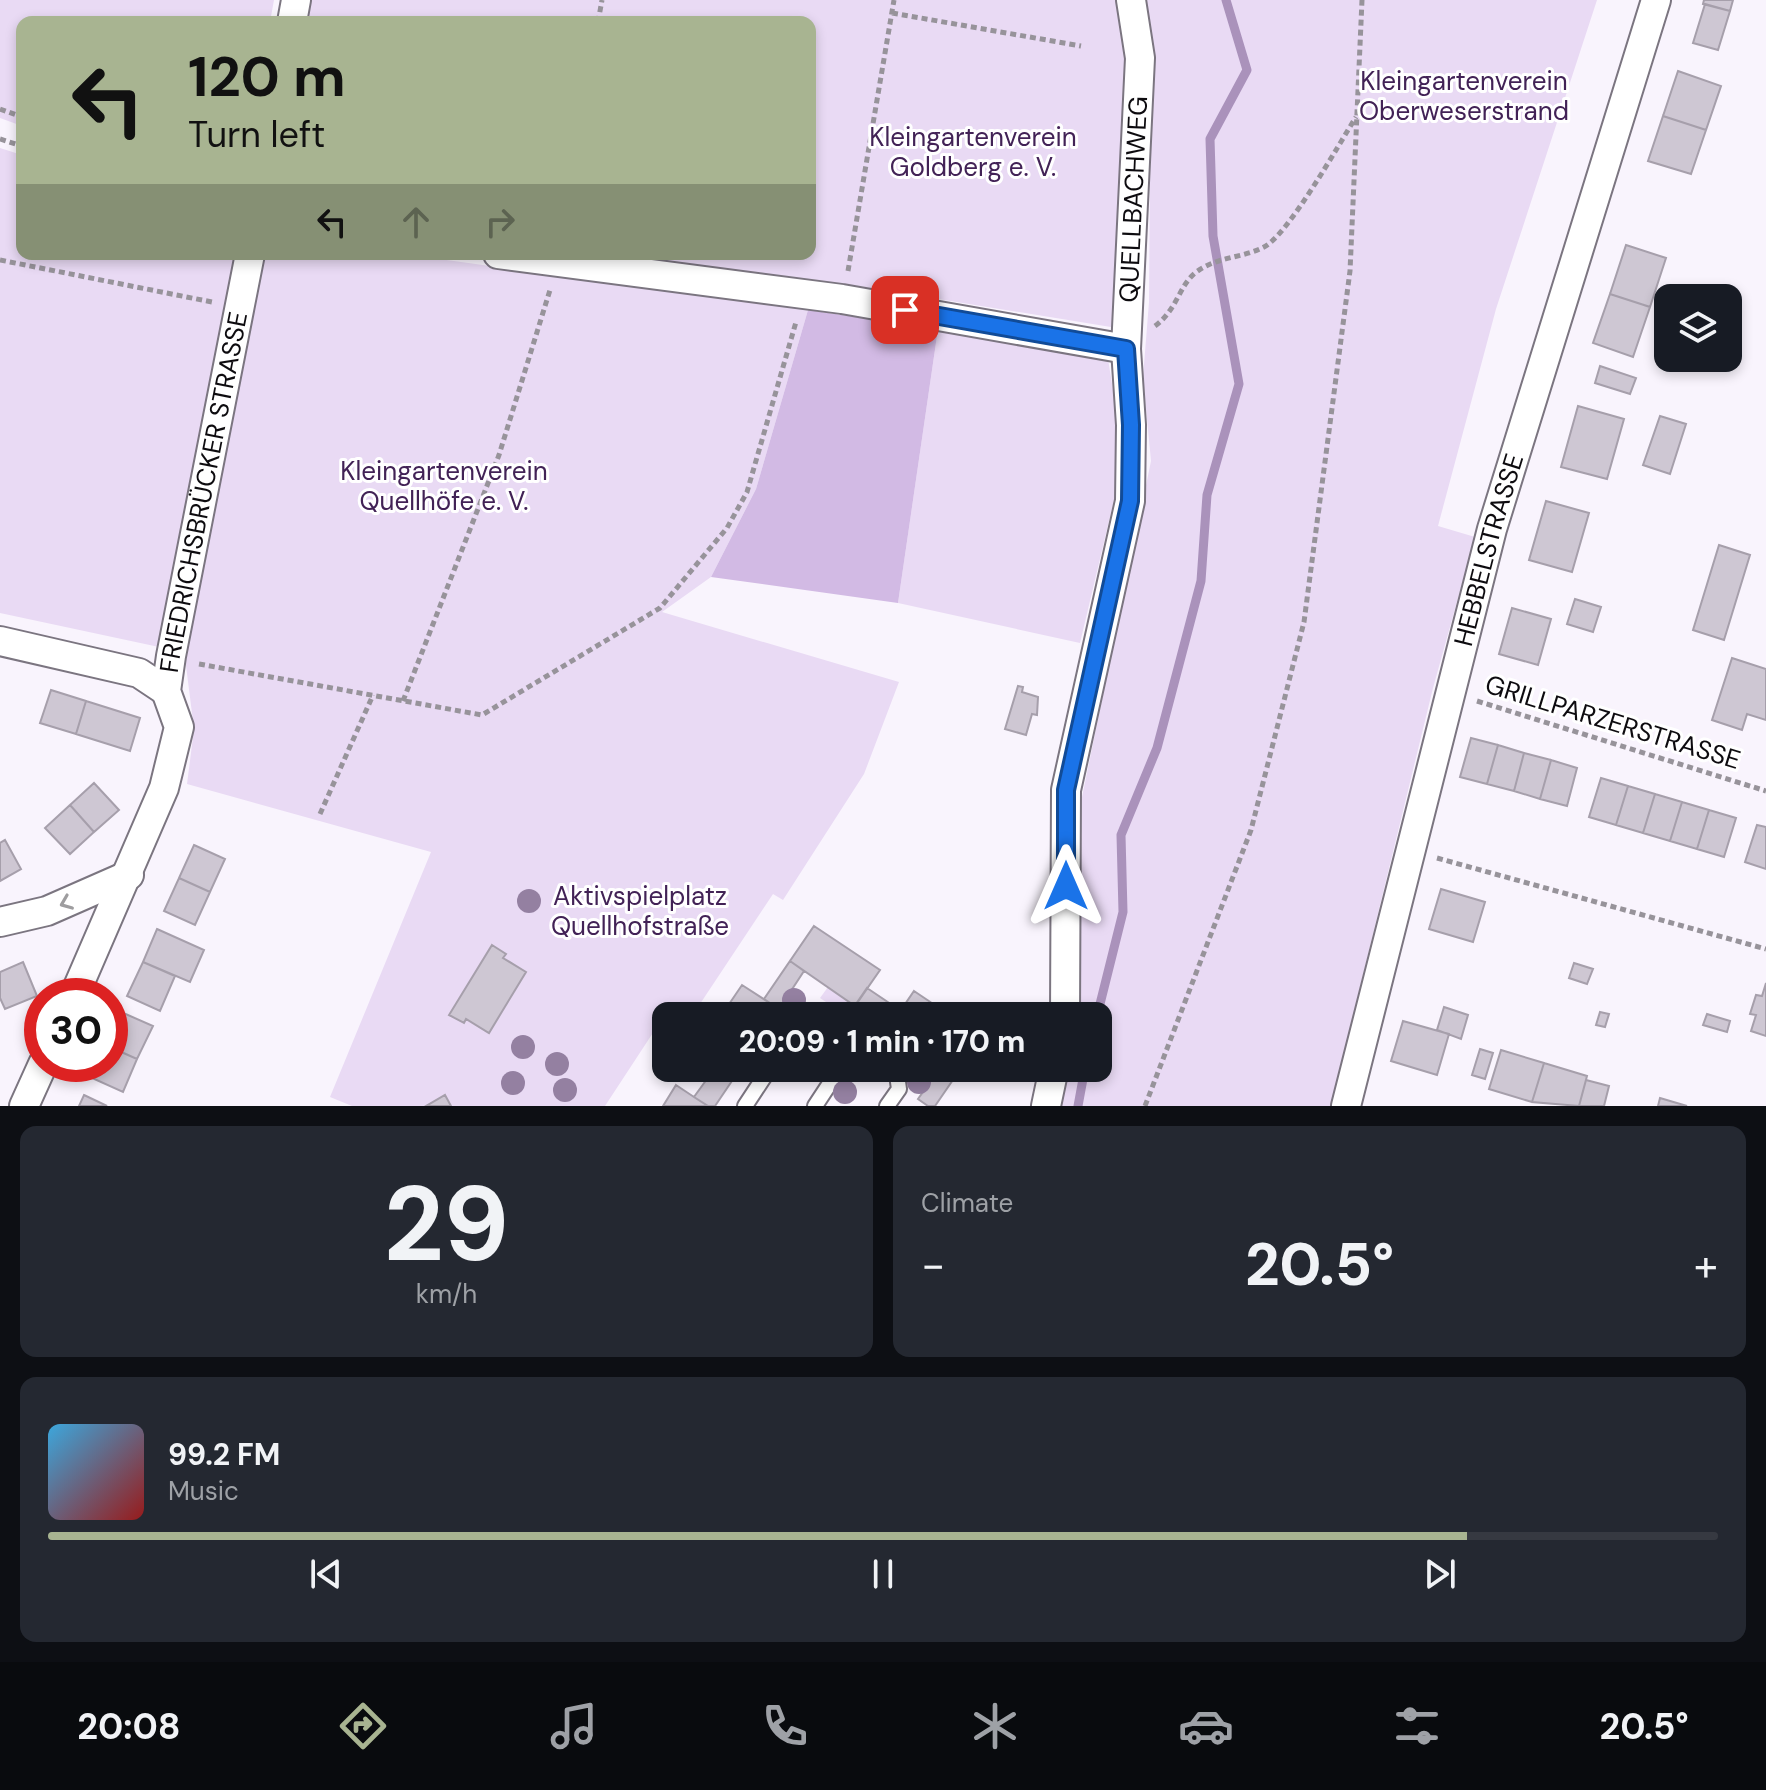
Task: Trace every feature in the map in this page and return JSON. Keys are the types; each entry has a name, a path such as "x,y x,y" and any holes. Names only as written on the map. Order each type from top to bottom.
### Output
{"street":[{"name":"QUELLBACHWEG","path":"1065,1002 1066,790 1130,501 1131,425 1126,349 1140,58 1131,0"},
{"name":"HEBBELSTRASSE","path":"1346,1106 1448,692 1492,529 1656,0"},
{"name":"FRIEDRICHSBRÜCKER STRASSE","path":"82,978 164,788 179,727 166,691 171,656 249,260"},
{"path":"542,260 842,299 1126,349"},
{"path":"0,641 139,673 166,691"},
{"path":"0,922 47,911 129,875"},
{"path":"24,1106 35,1082"},
{"path":"1046,1106 1051,1082"}],"lane":[{"path":"745,1106 761,1082"},
{"path":"815,1106 831,1082"},
{"path":"887,1106 899,1089 898,1082"}],"path":[{"path":"842,299 894,0"},
{"path":"1145,1106 1251,830 1304,622 1350,271 1362,0"},
{"path":"892,13 1081,46"},
{"path":"1126,349 1171,314 1192,275 1217,258 1264,247 1281,231 1357,117"},
{"path":"0,260 240,308"},
{"path":"403,701 499,455 557,262"},
{"path":"171,656 192,663 482,715 660,608 727,528 747,492 804,294"},
{"name":"GRILLPARZERSTRASSE","path":"1448,692 1766,791"},
{"path":"320,814 373,695"},
{"path":"1409,850 1766,949"}],"green space":[{"path":"0,0 274,0 271,16 16,16 16,124 0,118"},
{"name":"Kleingartenverein Goldberg e. V.","path":"307,0 1119,0 1129,57 1117,328 846,284 661,260 816,260 816,16 304,16"},
{"name":"Kleingartenverein Oberweserstrand","path":"1142,0 1597,0 1496,309 1438,526 1475,537 1433,688 1331,1106 1057,1106 1061,1082 1112,1082 1112,1002 1076,1002 1081,802 1151,461 1143,377 1149,302 1151,58"},
{"path":"0,148 16,153 16,260 234,260 159,647 0,613"},
{"name":"Kleingartenverein Quellhöfe e. V.","path":"260,260 446,260 808,310 756,489 711,577 662,612 899,682 864,774 783,900 773,894 701,1002 652,1002 652,1034 605,1106 352,1106 330,1097 431,852 187,784 194,729 184,650"},
{"path":"938,329 1108,359 1119,427 1119,479 1080,643 898,603"},
{"path":"828,987 852,1002 826,1002 820,998"}],"shaded area":[{"path":"808,310 938,329 898,603 711,577 756,489"}],"building":[{"path":"1704,0 1733,0 1730,11 1703,4"},
{"path":"1705,4 1730,11 1718,50 1693,43"},
{"path":"1678,71 1721,86 1706,130 1663,116"},
{"path":"1663,116 1706,130 1691,174 1648,161"},
{"path":"1626,245 1666,258 1658,284 1654,284 1650,307 1610,294"},
{"path":"1610,294 1650,307 1633,357 1593,343"},
{"path":"1600,366 1636,378 1630,394 1595,383"},
{"path":"1578,406 1624,419 1607,479 1561,467"},
{"path":"1660,416 1686,424 1670,474 1643,465"},
{"path":"1546,501 1589,513 1572,572 1529,560"},
{"path":"1719,545 1750,555 1724,640 1693,630"},
{"path":"1575,599 1601,607 1593,632 1567,624"},
{"path":"1512,608 1551,619 1538,665 1499,654"},
{"path":"1732,658 1766,669 1766,720 1747,714 1742,730 1712,720"},
{"path":"1018,686 1023,687 1022,692 1038,697 1037,715 1032,714 1026,735 1005,729"},
{"path":"51,690 86,701 76,734 40,723"},
{"path":"86,701 140,718 130,751 76,734"},
{"path":"1471,738 1498,745 1487,784 1460,777"},
{"path":"1498,745 1524,753 1514,791 1487,784"},
{"path":"1524,753 1551,760 1540,799 1514,791"},
{"path":"1551,760 1577,768 1567,806 1540,799"},
{"path":"1601,778 1628,786 1616,825 1589,817"},
{"path":"94,783 119,810 94,832 70,805"},
{"path":"1628,786 1655,794 1643,833 1616,825"},
{"path":"1655,794 1682,802 1670,841 1643,833"},
{"path":"1682,802 1709,810 1697,849 1670,841"},
{"path":"70,805 94,832 70,854 45,828"},
{"path":"1709,810 1736,818 1724,857 1697,849"},
{"path":"1757,825 1766,827 1766,869 1745,862"},
{"path":"5,840 21,869 0,881 0,843"},
{"path":"194,845 225,859 210,892 179,878"},
{"path":"179,878 210,892 195,925 164,911"},
{"path":"1441,889 1485,902 1473,942 1429,929"},
{"path":"814,926 880,970 858,1002 849,1002 790,961"},
{"path":"157,929 204,950 190,982 143,962"},
{"path":"492,945 506,954 503,958 526,972 489,1033 466,1019 464,1023 449,1015"},
{"path":"790,961 804,971 784,1002 764,999"},
{"path":"23,962 30,978 24,978 24,1001 5,1009 0,998 0,972"},
{"path":"143,962 175,976 160,1011 128,994"},
{"path":"1574,963 1593,969 1587,984 1569,978"},
{"path":"1766,983 1766,1036 1751,1031 1756,1015 1750,1014 1756,995 1762,996"},
{"path":"742,985 768,1002 730,1002"},
{"path":"867,988 888,1002 857,1002"},
{"path":"914,991 930,1002 907,1002"},
{"path":"1444,1007 1468,1015 1461,1039 1437,1030"},
{"path":"1600,1012 1609,1014 1605,1027 1596,1025"},
{"path":"1707,1014 1730,1021 1727,1032 1703,1025"},
{"path":"128,1015 153,1026 137,1059 128,1055"},
{"path":"1403,1021 1449,1034 1437,1075 1391,1061"},
{"path":"1480,1049 1493,1053 1485,1079 1472,1075"},
{"path":"1501,1050 1544,1063 1532,1102 1489,1089"},
{"path":"128,1055 137,1059 128,1080"},
{"path":"1544,1063 1587,1076 1579,1106 1532,1102"},
{"path":"1586,1080 1609,1086 1604,1106 1579,1106"},
{"path":"101,1082 127,1082 123,1092"},
{"path":"705,1082 731,1082 715,1106 708,1106 694,1097"},
{"path":"930,1082 952,1082 935,1106 928,1106 918,1099"},
{"path":"676,1085 694,1097 708,1106 663,1106"},
{"path":"84,1095 107,1106 79,1106"},
{"path":"445,1095 451,1106 426,1106"},
{"path":"1660,1098 1687,1106 1658,1106"}],"waterway":[{"path":"1100,1002 1123,912 1121,835 1157,748 1201,581 1207,495 1239,384 1213,236 1210,139 1247,70 1226,0"},
{"path":"1078,1106 1082,1082"}],"route":[{"path":"905,310 1126,349 1131,425 1130,501 1066,790 1066,886"}],"park label":[{"name":"Aktivspielplatz Quellhofstraße","path":"640,911"}]}
